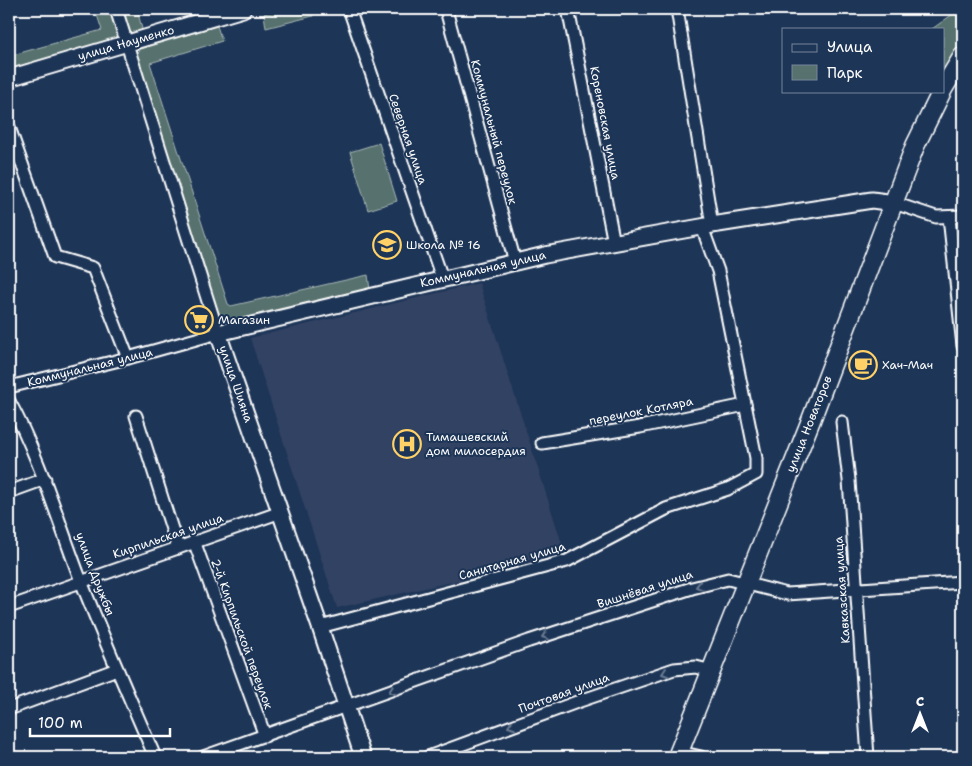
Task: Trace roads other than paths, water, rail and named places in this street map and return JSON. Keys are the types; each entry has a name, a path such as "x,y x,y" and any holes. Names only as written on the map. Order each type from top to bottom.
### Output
{"main road":[{"name":"улица Науменко","path":"9,78 127,41 243,9"},
{"name":"улица Новаторов","path":"944,87 963,56"},
{"name":"улица Новаторов","path":"678,754 747,582 915,146 941,92"},
{"name":"Коммунальная улица","path":"218,333 515,262 707,226 872,200 894,203"},
{"name":"улица Шияна","path":"218,333 348,707 363,757"}],"street":[{"name":"улица Шияна","path":"116,9 218,333"},
{"name":"Северная улица","path":"349,9 442,278"},
{"name":"Кореновская улица","path":"568,9 614,243"},
{"path":"677,9 707,226 745,405"},
{"name":"Коммунальный переулок","path":"446,10 515,262"},
{"path":"9,127 55,257 93,268 128,358"},
{"name":"Коммунальная улица","path":"894,203 936,216 963,216"},
{"path":"949,217 963,346"},
{"name":"Коммунальная улица","path":"9,387 128,358 218,333"},
{"name":"улица Дружбы","path":"9,401 23,427 45,479 81,581 155,757"},
{"name":"переулок Котляра","path":"542,443 640,427 745,405"},
{"name":"Санитарная улица","path":"320,627 567,561 666,509 728,489 756,474 756,458 745,405"},
{"path":"136,416 178,548"},
{"name":"Кавказская улица","path":"842,422 849,480 868,757"},
{"path":"9,492 45,479"},
{"name":"Кирпильская улица","path":"9,607 281,512"},
{"name":"2-й Кирпильской переулок","path":"194,541 265,736"},
{"name":"Вишнёвая улица","path":"204,757 529,641 692,588 728,579 747,582 787,594 963,582"},
{"name":"Почтовая улица","path":"428,757 577,702 674,669 696,667 712,671"},
{"path":"9,709 118,669"},
{"path":"678,754 702,757"}],"place":[{"name":"Школа № 16","path":"387,245"},
{"name":"Магазин","path":"199,320"},
{"name":"Хач-Мач","path":"863,365"},
{"name":"Тимашевский дом милосердия","path":"407,444"}]}
